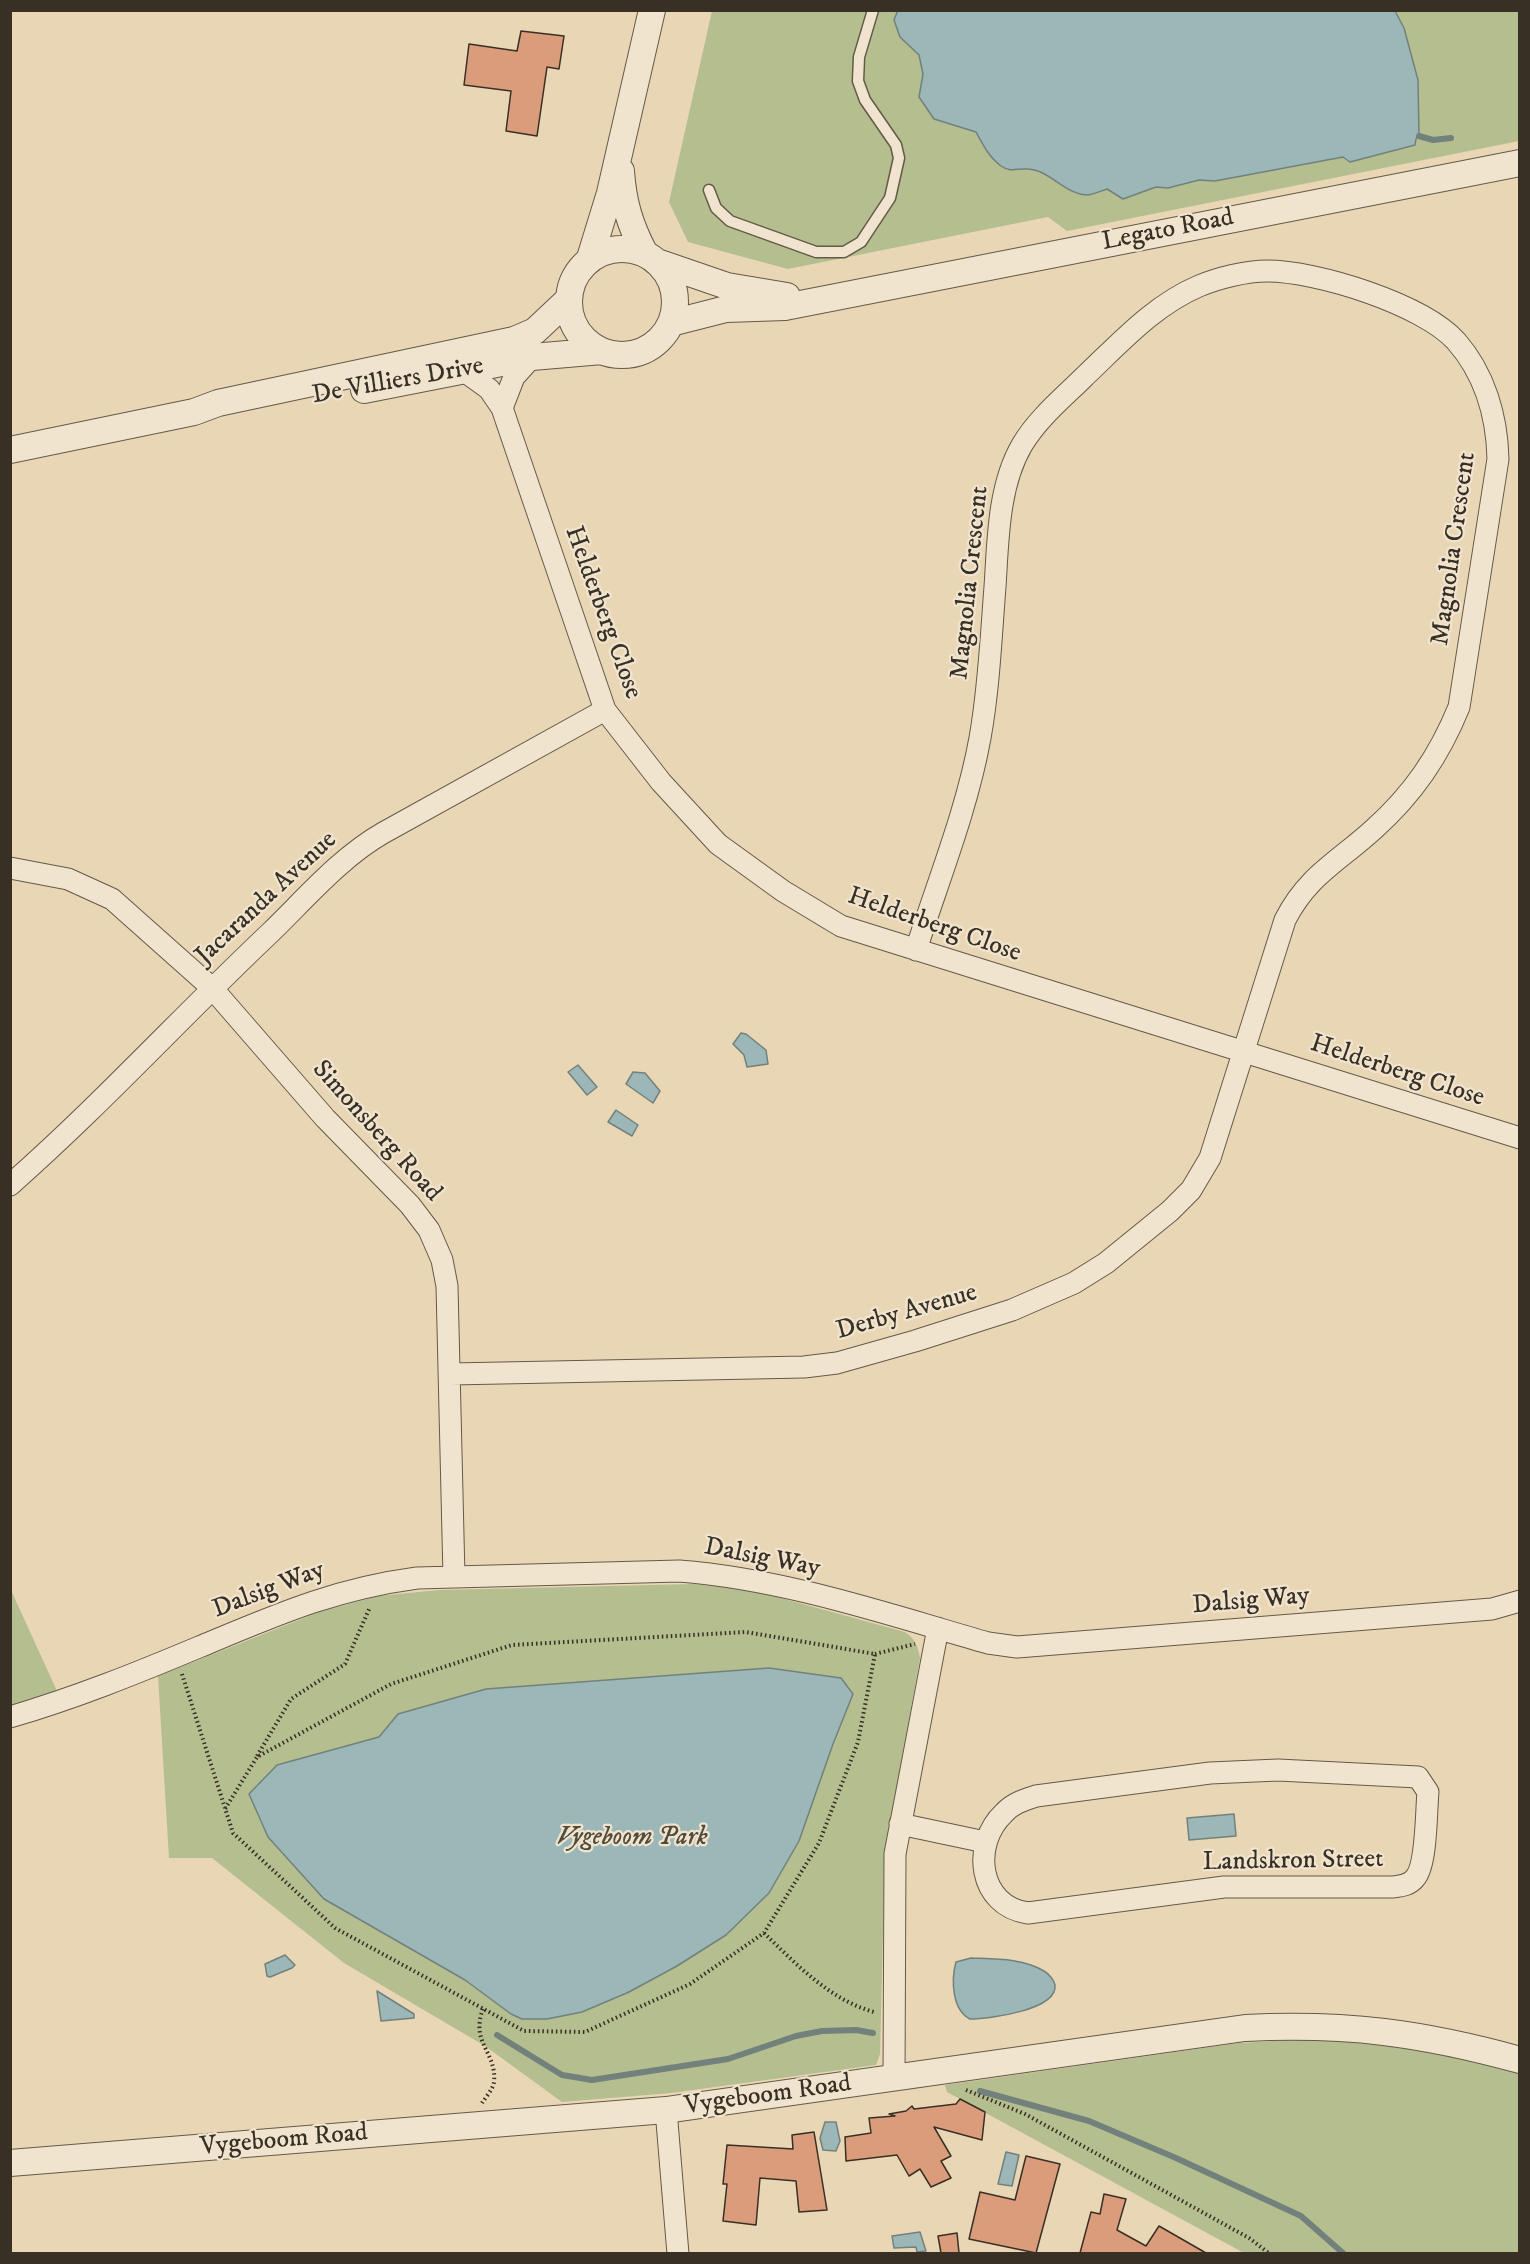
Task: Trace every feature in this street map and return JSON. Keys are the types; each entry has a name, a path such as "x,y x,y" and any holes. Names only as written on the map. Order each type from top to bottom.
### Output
{"street":[{"path":"590,258 620,150 652,10"},
{"path":"620,150 622,195 630,224 652,257 670,276 675,291 676,308 663,337 650,348 626,355 602,351 588,344 577,331 570,316 568,300 571,284 579,270 590,258 607,250 626,248 652,257"},
{"name":"Legato Road","path":"671,323 726,309 785,307 818,301 1520,163"},
{"name":"Legato Road","path":"652,257 727,286 818,301"},
{"name":"Magnolia Crescent","path":"916,950 965,800 980,740 989,667 1000,524 1007,486 1020,447 1037,422 1167,302 1201,285 1266,271 1303,275 1370,294 1407,308 1433,323 1455,341 1476,371 1489,399 1497,431 1498,459 1459,707 1448,734 1425,776 1407,798 1373,830 1310,882 1297,896 1285,920 1245,1052"},
{"name":"De Villiers Drive","path":"10,450 194,412 218,403 514,340 535,331 568,300"},
{"name":"De Villiers Drive","path":"194,412 202,414 250,408 532,357 602,351"},
{"path":"502,408 514,377 532,357"},
{"name":"Helderberg Close","path":"464,370 489,388 502,408 605,711 661,782 718,844 783,891 841,926 1520,1138"},
{"name":"Jacaranda Avenue","path":"10,1185 51,1149 212,988 369,841 605,711"},
{"name":"Simonsberg Road","path":"10,868 68,879 112,899 212,988 325,1118 410,1205 429,1230 442,1260 447,1286 451,1374 454,1577"},
{"name":"Derby Avenue","path":"451,1374 804,1367 849,1360 1012,1310 1074,1283 1106,1263 1170,1211 1191,1190 1210,1158 1245,1052"},
{"name":"Dalsig Way","path":"10,1718 65,1701 315,1599 380,1583 454,1577 679,1571 716,1574 772,1584 937,1633 988,1643 1037,1647 1492,1609 1520,1601"},
{"path":"894,2079 895,1854 937,1633"},
{"name":"Landskron Street","path":"1315,1770 1405,1774 1418,1777 1428,1792 1419,1871 1414,1880 1393,1887 1224,1887 1028,1913 1005,1906 992,1892 984,1863 985,1842 1003,1813 1019,1802 1036,1796 1210,1773 1315,1770"},
{"path":"900,1824 985,1842"},
{"name":"Vygeboom Road","path":"10,2163 666,2110 1245,2028 1288,2025 1397,2032 1439,2039 1520,2060"},
{"path":"666,2110 678,2253"}],"lane":[{"path":"709,190 716,208 730,221 816,252 844,252 861,242 890,198 899,158 896,145 865,100 858,81 859,57 873,10"}],"path":[{"path":"225,1809 291,1699 345,1664 380,1583"},
{"path":"257,1757 391,1684 512,1645 747,1632 875,1654 937,1633"},
{"path":"177,1656 233,1833 335,1928 524,2031 585,2032 690,1984 764,1933 819,1843 858,1742 875,1654"},
{"path":"764,1933 810,1976 862,2009"},
{"path":"465,2126 482,2104 494,2080 489,2057 477,2030 483,2009"},
{"path":"938,2072 969,2092 1025,2114 1250,2238 1270,2253"}],"green space":[{"path":"712,11 1519,11 1519,141 1067,231 1048,217 788,269 688,242 669,202"},
{"name":"Vygeboom Park","path":"694,1584 752,1590 905,1632 917,1646 920,1658 885,1851 880,2054 876,2065 671,2093 562,2102 485,2046 344,1963 212,1858 169,1858 158,1676 319,1612 378,1596 439,1590"},
{"path":"10,1588 57,1691 10,1707"},
{"path":"1307,2039 1358,2040 1447,2053 1519,2073 1519,2253 1244,2253 947,2092 945,2085 1239,2043"}],"water":[{"path":"898,10 1395,11 1404,28 1418,80 1419,136 1415,145 1350,162 1343,157 1215,181 1199,180 1168,188 1156,187 1123,199 1107,189 1088,195 1080,194 1036,170 1005,168 990,155 976,132 934,119 919,97 923,74 919,55 900,37 894,20"},
{"path":"741,1033 746,1034 766,1050 768,1064 747,1067 744,1055 733,1044"},
{"path":"578,1065 597,1087 587,1095 568,1072"},
{"path":"633,1072 645,1073 660,1091 653,1103 626,1084"},
{"path":"616,1110 638,1125 632,1136 608,1122"},
{"path":"769,1668 841,1678 853,1694 799,1841 769,1893 726,1935 677,1966 629,1992 582,2012 547,2019 522,2019 511,2014 465,1980 324,1899 268,1837 249,1794 277,1765 379,1737 398,1714 486,1689"},
{"path":"1234,1814 1236,1836 1189,1840 1187,1818"},
{"path":"285,1955 295,1965 270,1977 267,1976 265,1964"},
{"path":"971,1958 1008,1960 1036,1967 1046,1972 1052,1979 1055,1985 1053,1994 1046,2001 1021,2011 970,2019 964,2015 956,2002 953,1986 956,1962"},
{"path":"377,1991 414,2014 414,2018 381,2021"},
{"path":"825,2122 836,2122 840,2141 836,2151 823,2150 820,2138"},
{"path":"1006,2152 1019,2155 1012,2186 998,2184"},
{"path":"920,2232 926,2251 917,2252 916,2247 894,2248 892,2236"}],"building":[{"path":"521,31 564,36 559,69 547,67 537,136 506,131 511,91 464,85 469,44 517,51"},
{"path":"960,2099 985,2112 982,2140 934,2127 951,2156 941,2161 951,2178 931,2187 920,2169 909,2176 897,2155 846,2161 845,2137 871,2133 869,2118 895,2116 889,2114 906,2111 912,2106 914,2109 956,2104"},
{"path":"814,2132 827,2210 799,2212 796,2181 760,2178 756,2225 723,2221 727,2184 723,2184 727,2145 793,2149 792,2135"},
{"path":"1026,2156 1060,2164 1036,2253 969,2239 980,2192 1015,2200"},
{"path":"1104,2194 1126,2199 1117,2230 1146,2246 1159,2226 1206,2253 1080,2253 1091,2212 1100,2214"},
{"path":"957,2233 959,2253 941,2253 938,2236"}],"waterway":[{"path":"1419,136 1433,140 1451,138"},
{"path":"497,2035 562,2075 592,2080 728,2059 796,2036 822,2031 856,2030 873,2033"},
{"path":"980,2091 1089,2121 1176,2158 1301,2216 1344,2254"}]}
